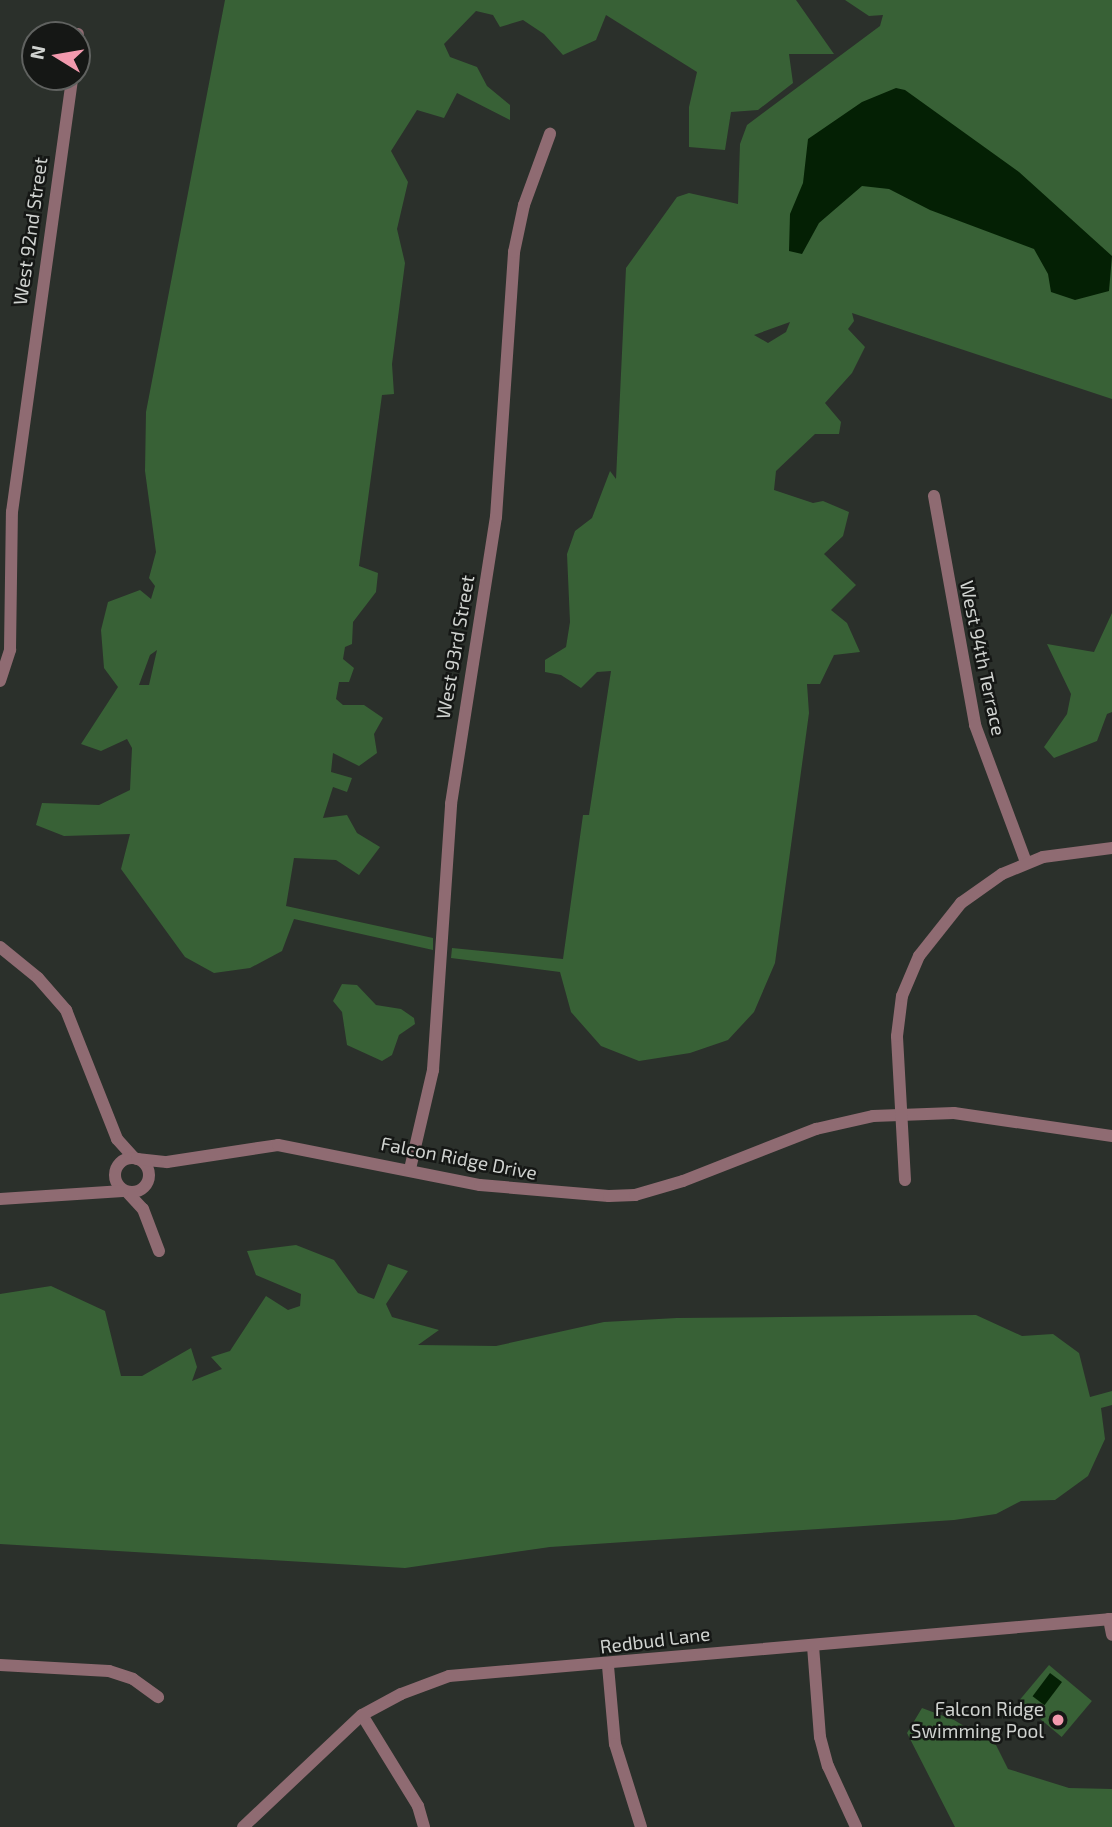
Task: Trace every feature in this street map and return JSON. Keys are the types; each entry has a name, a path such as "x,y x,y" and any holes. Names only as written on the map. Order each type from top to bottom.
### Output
{"street":[{"name":"West 92nd Street","path":"0,681 10,649 14,499 70,91"},
{"name":"West 93rd Street","path":"410,1169 433,1070 451,804 496,517 514,252 524,205 550,134"},
{"name":"West 94th Terrace","path":"934,496 975,725 1026,862"},
{"path":"905,1180 897,1035 909,973 931,937 961,903 1026,862 1093,847 1112,848"},
{"path":"0,947 38,978 66,1010 117,1139 149,1171 143,1209"},
{"name":"Falcon Ridge Drive","path":"136,1158 167,1162 278,1145 532,1192 635,1195 683,1181 817,1129 901,1114 954,1113 1112,1136"},
{"path":"117,1139 116,1183 143,1209 159,1251"},
{"path":"84,1191 136,1158"},
{"path":"0,1199 84,1191 125,1191 146,1185 167,1162"},
{"name":"Redbud Lane","path":"243,1827 362,1715 401,1694 449,1676 608,1666 691,1653 813,1646 1110,1619 1112,1635"},
{"path":"813,1646 820,1737 828,1766 856,1827"},
{"path":"0,1665 110,1671 133,1679 158,1697"},
{"path":"608,1666 615,1744 641,1827"},
{"path":"362,1715 418,1806 424,1827"}],"shaded area":[{"path":"225,0 796,0 834,54 789,54 793,83 758,110 731,112 725,150 689,147 689,107 697,72 606,15 596,40 563,55 544,34 523,20 500,27 493,15 476,11 444,44 450,57 477,67 487,86 510,105 510,120 457,93 444,118 417,110 391,151 408,182 397,229 405,263 392,364 394,394 382,395 359,566 378,573 376,592 353,622 352,644 345,647 343,659 354,668 349,682 339,682 336,699 343,705 364,705 383,718 374,734 377,753 359,766 333,753 331,772 352,778 347,792 333,787 323,818 347,815 357,833 380,847 359,875 336,860 294,858 286,906 433,938 433,950 294,919 282,951 250,968 214,973 185,957 121,869 130,834 64,836 36,825 42,803 99,805 130,790 132,748 127,739 101,751 81,744 118,687 104,668 101,630 108,602 140,590 151,599 155,586 149,578 156,552 145,471 146,412","holes":["157,650 149,685 139,685 150,655"]},
{"path":"845,0 1112,0 1112,399 852,313 854,321 848,329 865,347 852,373 825,403 841,422 839,434 815,434 776,471 774,490 813,503 823,501 849,512 843,536 824,554 856,585 831,610 847,623 860,652 834,655 820,684 807,684 809,713 775,963 754,1012 728,1040 690,1053 639,1061 601,1046 571,1012 560,972 451,958 452,948 563,959 583,815 589,815 611,671 597,672 581,688 561,675 545,672 545,660 566,647 570,622 567,554 575,531 592,518 610,471 616,479 626,268 677,197 689,193 738,204 740,144 747,125 880,26 883,15 869,16","holes":["790,322 786,332 768,343 754,335"]},
{"path":"896,88 905,90 1019,172 1112,256 1109,291 1075,300 1051,292 1048,274 1034,249 930,210 889,189 862,186 819,223 802,254 789,251 790,214 803,183 808,139 862,102"},
{"path":"1112,613 1112,712 1107,714 1097,741 1054,758 1044,747 1067,714 1071,694 1047,644 1094,652"},
{"path":"342,984 357,985 376,1005 401,1009 414,1018 415,1024 399,1035 392,1055 382,1061 347,1045 342,1012 333,1001"},
{"path":"296,1245 334,1260 358,1293 374,1299 388,1264 408,1271 386,1304 392,1317 439,1330 418,1345 496,1346 604,1322 677,1318 976,1315 1022,1336 1053,1334 1079,1353 1090,1397 1112,1391 1112,1405 1101,1408 1105,1439 1088,1476 1055,1500 1021,1501 996,1514 954,1520 550,1547 405,1568 0,1544 0,1294 51,1286 105,1311 121,1376 142,1376 191,1348 197,1367 192,1381 222,1369 211,1357 230,1351 266,1296 288,1310 300,1306 301,1294 256,1275 247,1251"},
{"name":"Falcon Ridge Swimming Pool","path":"1049,1665 1092,1701 1062,1737 1019,1701"},
{"path":"1050,1673 1062,1682 1045,1705 1033,1696"},
{"path":"922,1708 954,1720 996,1745 1008,1769 1069,1788 1112,1789 1112,1827 955,1827 907,1733"}],"place":[{"name":"Falcon Ridge Swimming Pool","path":"1058,1720"}]}
